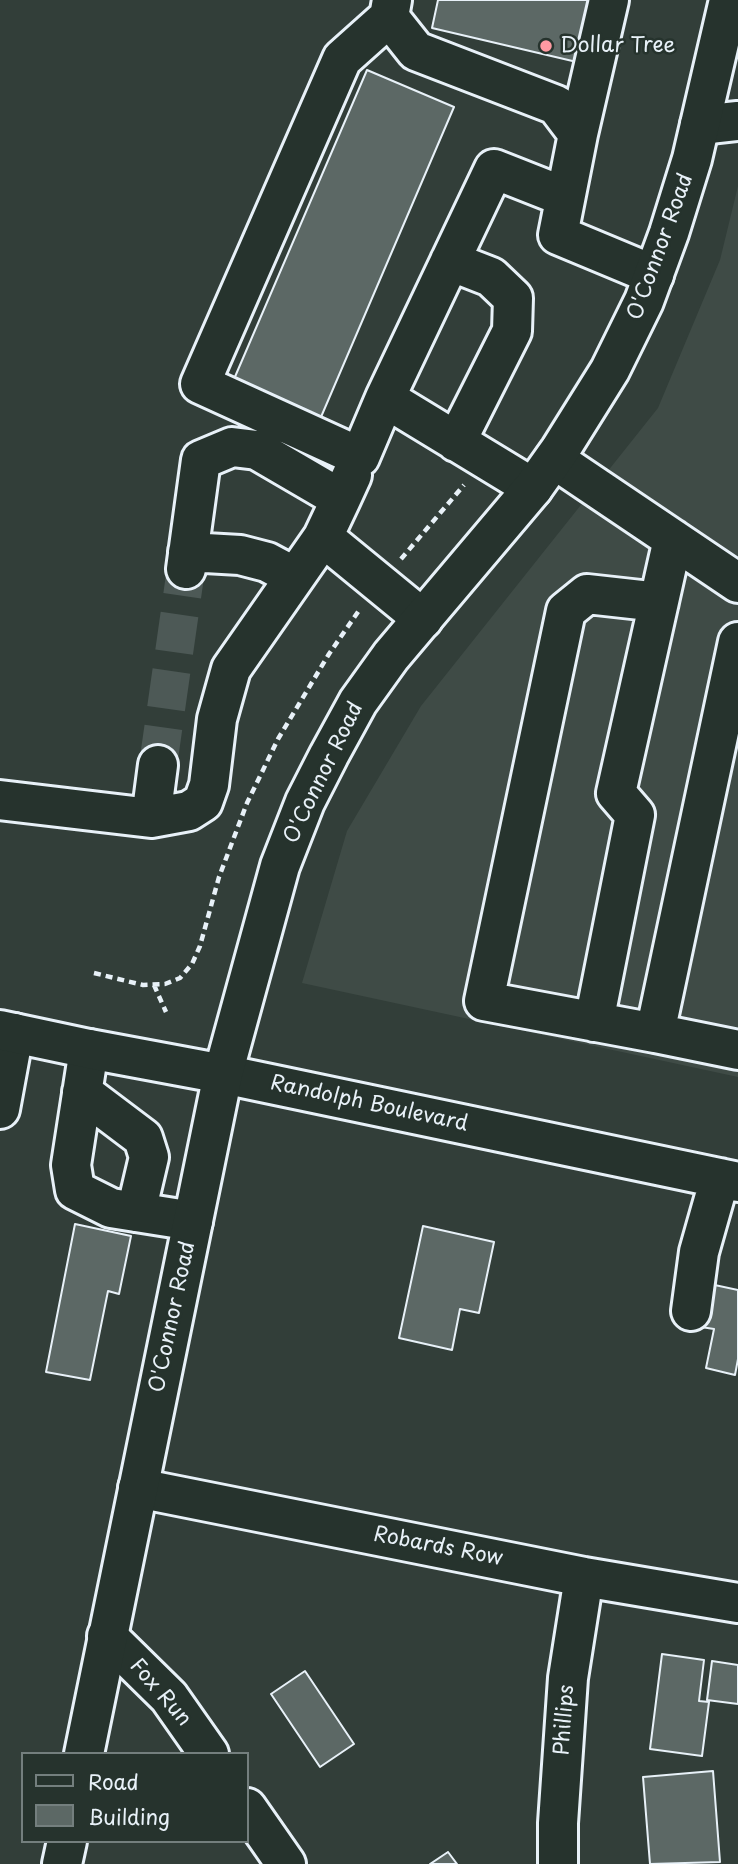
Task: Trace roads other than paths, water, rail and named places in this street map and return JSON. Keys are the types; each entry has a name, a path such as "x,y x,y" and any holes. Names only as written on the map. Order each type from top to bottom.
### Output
{"main road":[{"path":"610,0 578,134 558,235 654,275"},
{"name":"O'Connor Road","path":"84,1752 223,1074 280,866 305,802 358,702 391,656 543,473 610,370 645,301 669,233 692,159 729,0"},
{"path":"360,457 200,384 342,59 390,8 416,51 556,105 578,134"},
{"path":"700,125 738,121"},
{"path":"0,800 150,818 189,811 204,802 209,785 217,719 231,669 323,537 385,398 494,169 565,197"},
{"path":"450,261 491,277 513,299 512,331 456,442"},
{"path":"385,398 456,442 543,473 673,539 738,583"},
{"path":"295,577 267,562 240,555 187,561 201,460 232,447 257,450 341,499"},
{"path":"323,537 423,618"},
{"path":"594,1022 635,815 616,793 673,539"},
{"path":"659,602 587,594 566,611 484,1001 738,1050"},
{"path":"655,1033 738,642"},
{"path":"150,818 158,765"},
{"path":"0,1109 7,1031"},
{"name":"Randolph Boulevard","path":"7,1031 729,1180"},
{"path":"89,1049 71,1165 75,1190 111,1209 192,1221"},
{"path":"82,1092 143,1138 149,1157 136,1212"},
{"path":"691,1311 699,1252 729,1180"},
{"name":"Robards Row","path":"138,1488 584,1577 738,1603"},
{"name":"Phillips","path":"558,1864 558,1824 568,1678 584,1577"},
{"name":"Fox Run","path":"107,1636 169,1697 208,1752"},
{"path":"248,1809 286,1864"},
{"path":"62,1864 67,1843"}],"tunnel":[{"path":"158,765 186,569"}],"place":[{"name":"Dollar Tree","path":"546,46"}]}
